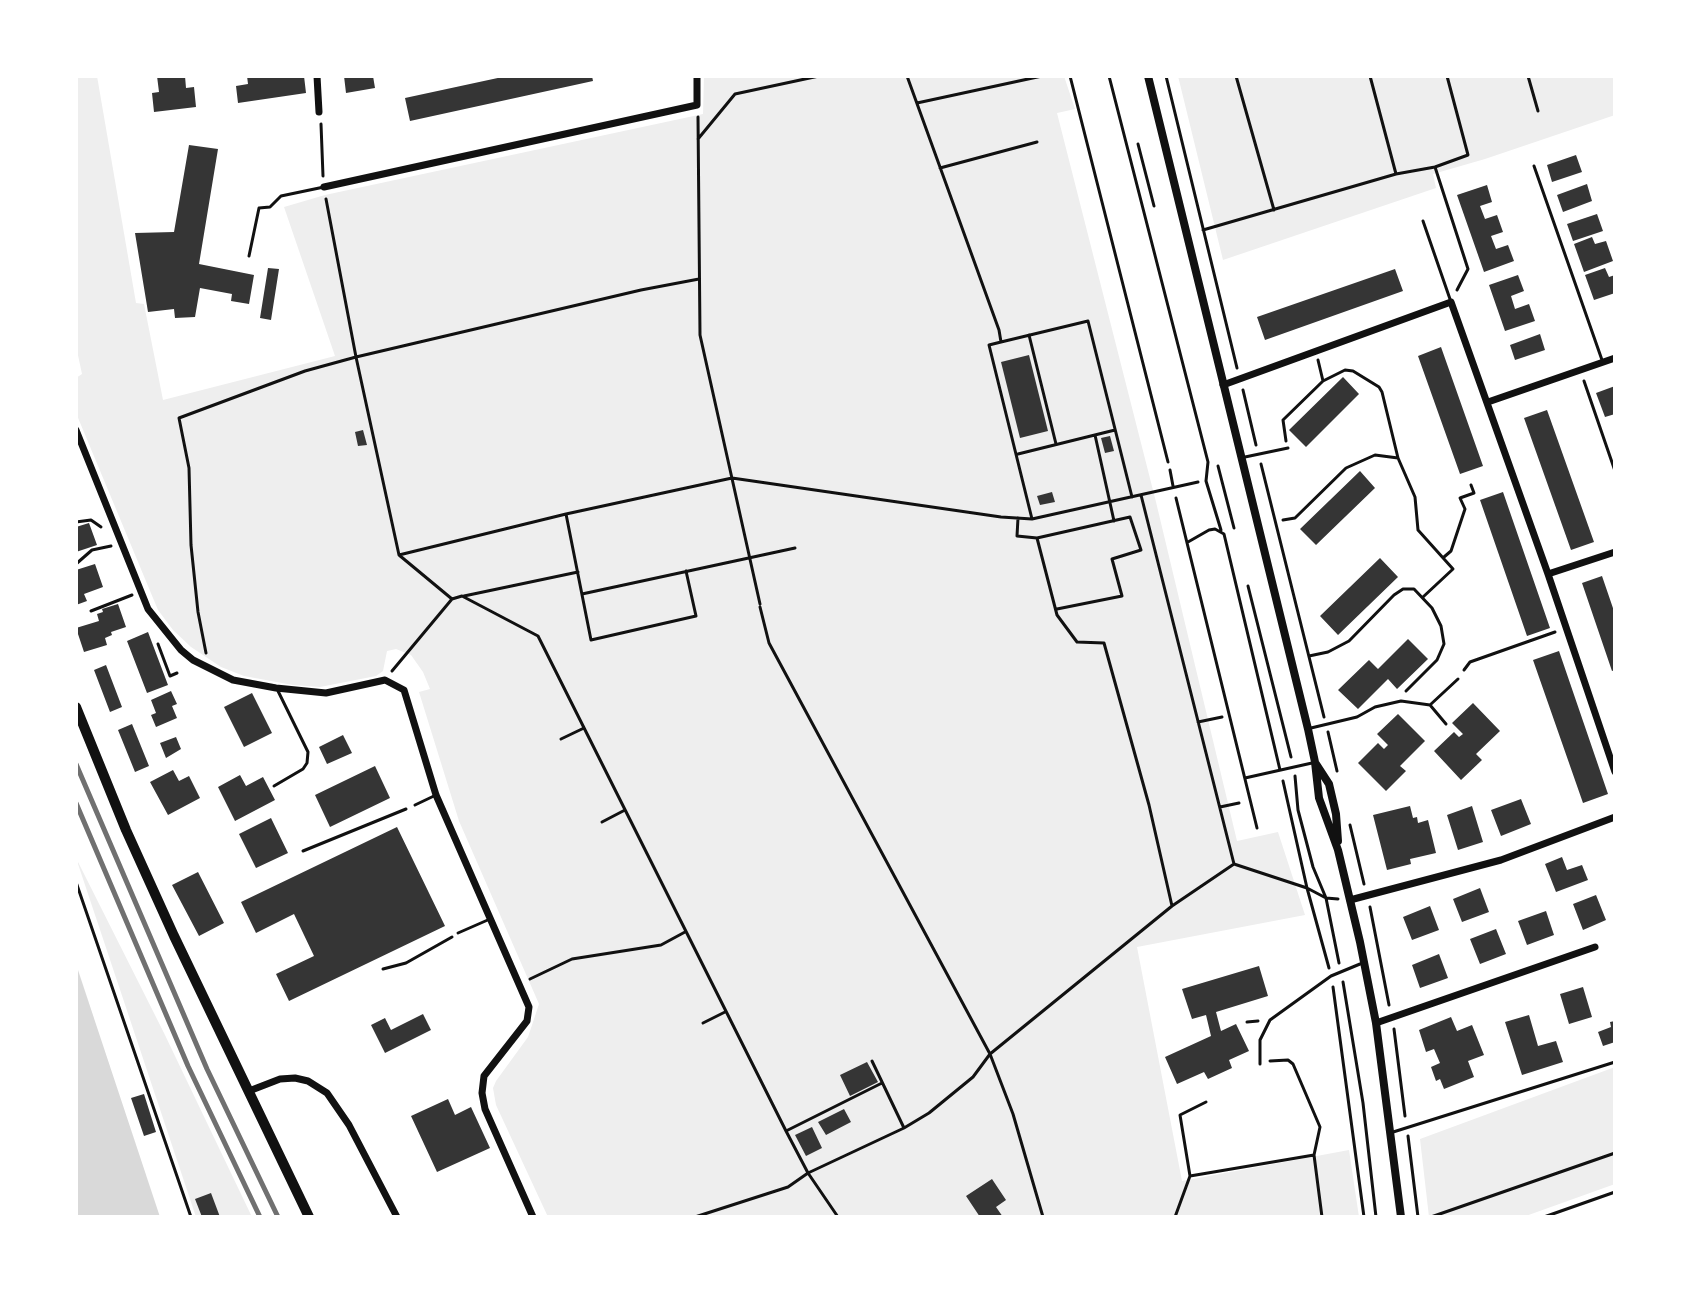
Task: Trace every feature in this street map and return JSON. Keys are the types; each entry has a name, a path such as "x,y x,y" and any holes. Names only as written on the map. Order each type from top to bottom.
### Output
{"main road":[{"path":"76,707 126,830 309,1217"}],"street":[{"path":"317,76 319,112"},
{"path":"324,187 697,105 697,76"},
{"path":"1148,76 1308,729 1319,798 1338,850 1364,963 1376,1023 1401,1217"},
{"path":"1223,385 1451,302 1615,772"},
{"path":"1488,402 1615,358"},
{"path":"76,430 148,609 181,650 233,680 276,688 326,693 385,680 404,690 436,795 529,1007 527,1021 484,1076 482,1093 485,1109 533,1217"},
{"path":"1548,574 1615,552"},
{"path":"1315,762 1329,784 1336,814 1338,850"},
{"path":"1350,900 1501,860 1615,817"},
{"path":"1376,1023 1595,947"},
{"path":"249,1091 280,1079 295,1078 308,1081 327,1093 349,1125 397,1217"}],"lane":[{"path":"1070,76 1168,462"},
{"path":"1109,76 1208,462 1206,481 1224,534 1280,770"},
{"path":"1534,166 1603,363"},
{"path":"249,256 259,208 270,207 281,196 324,187"},
{"path":"1423,221 1451,302"},
{"path":"1241,458 1288,448"},
{"path":"1176,498 1257,828"},
{"path":"1187,542 1209,530 1221,530"},
{"path":"1430,705 1458,679"},
{"path":"274,786 303,769 308,752 276,688"},
{"path":"1308,729 1357,717 1375,707 1401,701 1430,705 1446,724"},
{"path":"1245,778 1315,762"},
{"path":"415,805 436,795"},
{"path":"76,882 191,1217"},
{"path":"458,933 490,919"},
{"path":"1260,1064 1260,1040 1270,1020 1331,976 1364,963"},
{"path":"1390,1133 1615,1062"}],"path":[{"path":"698,140 735,94 819,76"},
{"path":"907,76 984,286 1001,342"},
{"path":"916,103 1042,76"},
{"path":"1166,76 1233,353"},
{"path":"1236,76 1274,210"},
{"path":"1370,76 1396,174"},
{"path":"1203,230 1396,174 1435,167 1468,155 1447,76"},
{"path":"1528,76 1538,111"},
{"path":"697,105 700,335 769,643 990,1054 1013,1114 1042,1215 1036,1217"},
{"path":"322,124 324,187 356,357 399,555 452,599"},
{"path":"940,168 1037,142"},
{"path":"1435,167 1468,269 1451,302"},
{"path":"209,668 198,612 191,545 189,468 179,418 305,371 356,357 699,279"},
{"path":"1032,519 989,345 1088,321 1132,497"},
{"path":"1029,335 1056,444"},
{"path":"1316,351 1323,381"},
{"path":"1288,448 1283,420 1323,381 1345,370 1362,375 1379,387 1385,399 1398,458 1415,497 1418,530 1453,569 1423,597"},
{"path":"1580,370 1615,471"},
{"path":"1243,392 1339,779"},
{"path":"1018,454 1115,430"},
{"path":"1095,435 1114,521"},
{"path":"1283,520 1295,518 1346,468 1375,455 1398,458"},
{"path":"1168,462 1176,498"},
{"path":"399,555 732,478 1032,519 1244,470"},
{"path":"1444,557 1451,551 1465,509 1460,498 1474,493 1471,485"},
{"path":"1141,495 1234,864"},
{"path":"566,514 591,640 696,616 686,571"},
{"path":"1018,518 1017,536 1037,538 1130,517 1141,550 1112,559 1122,596 1056,609"},
{"path":"76,522 91,520 101,527 112,523"},
{"path":"1037,538 1056,609 1077,642 1104,643 1149,805 1172,906"},
{"path":"76,564 92,550 121,544"},
{"path":"582,594 795,548"},
{"path":"385,680 452,599 578,572"},
{"path":"1309,656 1328,652 1349,641 1403,589 1414,589 1432,608 1441,626 1444,644 1441,655 1406,691 1401,701"},
{"path":"91,611 140,592"},
{"path":"462,596 538,636 786,1131 808,1173 838,1217"},
{"path":"1458,679 1470,662 1567,628"},
{"path":"158,644 170,676 177,673"},
{"path":"1198,722 1230,715"},
{"path":"561,739 584,728"},
{"path":"1220,807 1251,801"},
{"path":"303,851 415,805"},
{"path":"602,822 625,810"},
{"path":"1350,823 1364,883"},
{"path":"695,1217 788,1187 808,1173 929,1113 965,1084 990,1054 1172,906 1234,864"},
{"path":"1234,864 1307,888 1326,898"},
{"path":"1370,910 1390,1006"},
{"path":"541,975 572,959 661,945 685,932"},
{"path":"383,969 406,963 458,933"},
{"path":"703,1023 725,1012"},
{"path":"1260,1064 1281,1059 1293,1064 1320,1127 1314,1155 1322,1217"},
{"path":"872,1061 904,1128"},
{"path":"786,1131 882,1083"},
{"path":"1175,1217 1190,1176 1180,1115 1206,1102"},
{"path":"1431,1217 1615,1153"},
{"path":"1190,1176 1314,1155"},
{"path":"1544,1217 1615,1192"}],"shaded area":[{"path":"76,76 97,76 136,303 144,304 163,400 335,356 284,207 325,195 703,114 704,76 1064,76 1075,109 1057,113 1156,502 1237,841 1278,832 1305,915 1137,947 1182,1181 1349,1150 1359,1217 548,1217 496,1105 493,1088 528,1037 539,1004 459,821 419,692 430,689 423,672 411,655 396,649 387,651 383,671 376,676 320,687 293,685 244,676 221,667 191,647 158,610 76,413 76,378 82,374 76,346"},
{"path":"1178,76 1615,76 1615,115 1433,174 1436,188 1223,260"},
{"path":"76,858 164,1033 252,1217 196,1217"},
{"path":"76,964 160,1217 76,1217"},
{"path":"1615,1067 1615,1184 1523,1217 1429,1217 1420,1139"}],"building":[{"path":"157,76 185,76 186,88 194,87 196,107 154,112 152,93 159,92"},
{"path":"247,76 304,76 306,93 238,103 236,86 248,84"},
{"path":"344,76 373,76 375,88 346,93"},
{"path":"507,76 592,76 593,81 410,121 405,98"},
{"path":"189,145 218,149 199,264 254,275 249,304 231,301 232,294 200,288 195,317 175,318 174,309 148,312 135,233 174,232"},
{"path":"1576,155 1582,172 1552,182 1547,165"},
{"path":"1587,184 1592,201 1563,212 1557,195"},
{"path":"1487,185 1492,202 1480,206 1485,219 1497,215 1503,232 1491,236 1496,249 1508,245 1514,261 1484,272 1457,195"},
{"path":"1597,214 1603,231 1573,241 1567,224"},
{"path":"1592,237 1595,244 1606,241 1613,261 1584,272 1574,244"},
{"path":"268,268 279,269 271,320 260,318"},
{"path":"1605,268 1609,277 1615,275 1615,293 1594,300 1585,275"},
{"path":"1395,269 1403,291 1265,340 1257,317"},
{"path":"1518,275 1524,291 1511,296 1515,309 1529,304 1535,321 1505,331 1489,285"},
{"path":"1540,334 1545,350 1515,360 1510,345"},
{"path":"1441,347 1483,466 1460,474 1418,356"},
{"path":"1029,355 1048,431 1020,438 1001,362"},
{"path":"1343,377 1359,394 1306,447 1289,430"},
{"path":"1615,386 1615,414 1605,417 1596,393"},
{"path":"1547,410 1594,542 1571,550 1524,418"},
{"path":"363,430 367,445 358,446 355,432"},
{"path":"1110,436 1114,451 1105,453 1101,438"},
{"path":"1360,471 1375,488 1316,545 1300,529"},
{"path":"1052,492 1055,502 1040,505 1037,496"},
{"path":"1503,492 1550,628 1527,636 1480,500"},
{"path":"89,523 97,545 76,552 76,527"},
{"path":"1380,558 1398,577 1338,635 1320,616"},
{"path":"95,564 103,587 84,594 87,601 76,605 76,570"},
{"path":"1602,576 1615,614 1615,670 1612,671 1582,583"},
{"path":"118,604 126,627 111,632 112,635 105,638 107,645 84,652 76,628 99,621 97,614 103,612 102,609"},
{"path":"148,632 168,685 147,693 127,641"},
{"path":"1408,639 1428,659 1397,689 1388,679 1358,709 1338,690 1369,660 1378,669"},
{"path":"1559,651 1608,794 1583,803 1533,660"},
{"path":"106,665 122,707 110,712 94,670"},
{"path":"171,691 177,704 172,706 177,718 156,727 151,715 156,713 151,700"},
{"path":"252,693 272,733 244,747 224,707"},
{"path":"1473,703 1500,731 1476,754 1482,760 1461,780 1434,751 1454,732 1459,737 1463,734 1452,723"},
{"path":"1398,714 1425,741 1400,766 1406,771 1386,791 1358,763 1378,743 1384,749 1388,745 1377,734"},
{"path":"132,724 149,766 135,772 118,730"},
{"path":"343,735 352,753 327,764 319,747"},
{"path":"176,737 181,749 166,758 160,743"},
{"path":"375,766 390,798 330,827 315,795"},
{"path":"173,770 179,781 189,776 200,798 168,815 150,782"},
{"path":"240,775 246,786 263,777 275,800 235,821 218,787"},
{"path":"1521,799 1531,824 1501,836 1491,810"},
{"path":"1410,806 1418,823 1428,820 1436,853 1410,859 1411,864 1387,870 1373,815"},
{"path":"1472,806 1483,842 1458,850 1447,815"},
{"path":"271,818 288,853 256,868 239,834"},
{"path":"397,827 445,926 289,1001 276,974 314,956 294,914 256,933 241,902"},
{"path":"1562,857 1567,870 1582,865 1588,880 1556,892 1545,864"},
{"path":"198,872 224,923 199,936 172,885"},
{"path":"1480,888 1489,912 1462,922 1453,899"},
{"path":"1596,895 1606,920 1583,930 1573,904"},
{"path":"1430,906 1439,930 1412,940 1403,917"},
{"path":"1546,911 1554,935 1527,945 1518,921"},
{"path":"1496,929 1506,954 1480,964 1470,939"},
{"path":"1439,954 1448,978 1420,988 1412,965"},
{"path":"1259,966 1268,996 1216,1012 1221,1031 1236,1024 1249,1051 1229,1060 1232,1068 1208,1079 1204,1072 1177,1084 1165,1057 1211,1036 1206,1015 1192,1019 1182,989"},
{"path":"1583,987 1592,1017 1569,1024 1560,994"},
{"path":"423,1014 431,1030 385,1053 371,1025 385,1018 391,1030"},
{"path":"1529,1015 1538,1046 1556,1041 1563,1062 1522,1075 1505,1022"},
{"path":"1451,1017 1457,1031 1472,1025 1484,1055 1468,1061 1474,1077 1444,1089 1440,1079 1436,1081 1431,1067 1440,1063 1434,1049 1426,1052 1419,1030"},
{"path":"1615,1021 1615,1042 1603,1046 1598,1032 1611,1027 1610,1022"},
{"path":"867,1062 878,1082 850,1096 840,1075"},
{"path":"144,1094 156,1132 144,1136 131,1098"},
{"path":"448,1099 455,1115 471,1107 490,1148 437,1172 411,1116"},
{"path":"844,1109 851,1122 826,1135 818,1122"},
{"path":"812,1127 822,1148 806,1156 795,1135"},
{"path":"992,1179 1006,1200 996,1207 1003,1217 980,1217 966,1196"},
{"path":"211,1193 220,1217 202,1217 195,1199"}],"railway":[{"path":"76,764 207,1069 278,1217"},
{"path":"76,803 188,1066 260,1217"}]}
